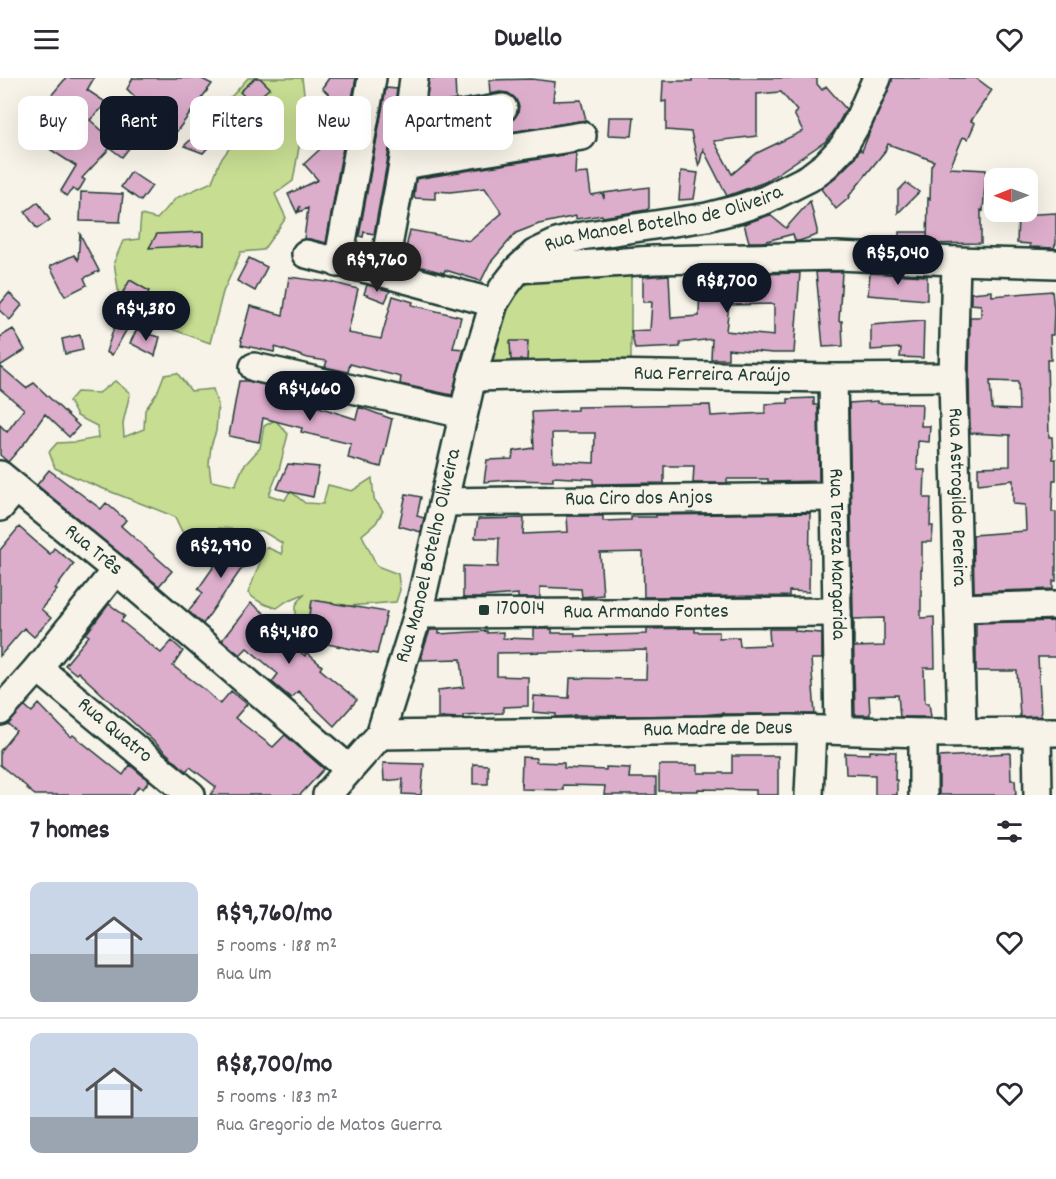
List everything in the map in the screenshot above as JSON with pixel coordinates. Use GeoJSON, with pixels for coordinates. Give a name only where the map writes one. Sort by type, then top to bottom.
{"type":"FeatureCollection","features":[{"type":"Feature","properties":{"kind":"street"},"geometry":{"type":"LineString","coordinates":[[338,263],[372,78]]}},
{"type":"Feature","properties":{"kind":"street"},"geometry":{"type":"LineString","coordinates":[[412,96],[414,78]]}},
{"type":"Feature","properties":{"kind":"street","name":"Rua Manoel Botelho de Oliveira"},"geometry":{"type":"LineString","coordinates":[[472,377],[494,303],[518,269],[534,254],[557,243],[582,236],[707,217],[738,209],[765,200],[810,178],[843,147],[863,111],[877,78]]}},
{"type":"Feature","properties":{"kind":"street"},"geometry":{"type":"LineString","coordinates":[[403,165],[582,136]]}},
{"type":"Feature","properties":{"kind":"street"},"geometry":{"type":"LineString","coordinates":[[383,273],[405,150]]}},
{"type":"Feature","properties":{"kind":"street"},"geometry":{"type":"LineString","coordinates":[[306,254],[494,303]]}},
{"type":"Feature","properties":{"kind":"street"},"geometry":{"type":"LineString","coordinates":[[518,269],[654,260],[837,256],[1056,264]]}},
{"type":"Feature","properties":{"kind":"street","name":"Rua Astrogildo Pereira"},"geometry":{"type":"LineString","coordinates":[[956,261],[953,377],[962,732]]}},
{"type":"Feature","properties":{"kind":"street"},"geometry":{"type":"LineString","coordinates":[[254,367],[463,414]]}},
{"type":"Feature","properties":{"kind":"street","name":"Rua Ferreira Araújo"},"geometry":{"type":"LineString","coordinates":[[472,377],[603,374],[833,378],[953,377]]}},
{"type":"Feature","properties":{"kind":"street","name":"Rua Manoel Botelho Oliveira"},"geometry":{"type":"LineString","coordinates":[[380,735],[418,614],[472,377]]}},
{"type":"Feature","properties":{"kind":"street","name":"Rua Tereza Margarida"},"geometry":{"type":"LineString","coordinates":[[833,378],[839,730]]}},
{"type":"Feature","properties":{"kind":"street","name":"Rua Três"},"geometry":{"type":"LineString","coordinates":[[5,490],[116,570],[349,769]]}},
{"type":"Feature","properties":{"kind":"street","name":"Rua Ciro dos Anjos"},"geometry":{"type":"LineString","coordinates":[[444,502],[835,497]]}},
{"type":"Feature","properties":{"kind":"street"},"geometry":{"type":"LineString","coordinates":[[0,711],[38,669],[116,570]]}},
{"type":"Feature","properties":{"kind":"street"},"geometry":{"type":"LineString","coordinates":[[960,608],[1056,605]]}},
{"type":"Feature","properties":{"kind":"street","name":"Rua Armando Fontes"},"geometry":{"type":"LineString","coordinates":[[418,614],[837,612]]}},
{"type":"Feature","properties":{"kind":"street","name":"Rua Quatro"},"geometry":{"type":"LineString","coordinates":[[38,669],[191,795]]}},
{"type":"Feature","properties":{"kind":"street","name":"Rua Madre de Deus"},"geometry":{"type":"LineString","coordinates":[[380,735],[791,729],[923,733],[1046,732]]}},
{"type":"Feature","properties":{"kind":"street"},"geometry":{"type":"LineString","coordinates":[[809,795],[812,730]]}},
{"type":"Feature","properties":{"kind":"street"},"geometry":{"type":"LineString","coordinates":[[1038,795],[1046,732]]}},
{"type":"Feature","properties":{"kind":"street"},"geometry":{"type":"LineString","coordinates":[[923,733],[923,795]]}},
{"type":"Feature","properties":{"kind":"street"},"geometry":{"type":"LineString","coordinates":[[327,795],[380,735]]}},
{"type":"Feature","properties":{"kind":"green space"},"geometry":{"type":"Polygon","coordinates":[[[248,78],[302,78],[304,96],[296,96],[296,150],[299,150],[293,181],[275,194],[286,218],[263,250],[241,252],[223,292],[210,343],[152,322],[119,296],[114,262],[123,241],[139,239],[141,215],[157,219],[176,198],[212,182],[220,161],[228,150],[284,150],[284,96],[232,96],[248,78]]]}},
{"type":"Feature","properties":{"kind":"green space"},"geometry":{"type":"Polygon","coordinates":[[[631,265],[631,361],[494,366],[486,362],[496,329],[508,307],[518,277],[631,265]]]}},
{"type":"Feature","properties":{"kind":"green space"},"geometry":{"type":"Polygon","coordinates":[[[177,373],[191,391],[213,389],[218,406],[216,431],[209,464],[211,481],[235,486],[243,467],[260,448],[264,426],[275,420],[288,434],[279,470],[269,495],[285,500],[290,491],[305,503],[323,504],[328,485],[352,491],[372,478],[374,499],[383,511],[376,523],[362,535],[377,566],[398,574],[400,590],[396,602],[349,606],[312,600],[309,622],[296,622],[296,605],[304,594],[277,608],[261,603],[248,593],[266,547],[282,554],[282,543],[262,531],[219,528],[191,550],[175,517],[55,468],[49,452],[57,443],[98,438],[97,426],[77,416],[69,401],[77,392],[99,393],[115,381],[130,393],[123,423],[124,437],[144,429],[145,410],[157,393],[164,375],[177,373]]]}},
{"type":"Feature","properties":{"kind":"building"},"geometry":{"type":"Polygon","coordinates":[[[66,78],[94,78],[87,90],[100,98],[100,110],[90,120],[100,129],[100,150],[108,150],[82,178],[85,180],[78,192],[73,189],[66,196],[61,191],[76,166],[51,150],[88,150],[88,96],[51,96],[66,78]]]}},
{"type":"Feature","properties":{"kind":"building"},"geometry":{"type":"Polygon","coordinates":[[[133,78],[200,78],[212,84],[203,96],[190,96],[190,114],[178,130],[178,96],[134,96],[127,89],[133,78]]]}},
{"type":"Feature","properties":{"kind":"building"},"geometry":{"type":"Polygon","coordinates":[[[255,78],[260,78],[270,88],[260,96],[244,96],[240,92],[255,78]]]}},
{"type":"Feature","properties":{"kind":"building"},"geometry":{"type":"Polygon","coordinates":[[[329,78],[356,78],[352,96],[330,96],[322,88],[329,78]]]}},
{"type":"Feature","properties":{"kind":"building"},"geometry":{"type":"Polygon","coordinates":[[[429,78],[455,78],[456,96],[427,96],[429,78]]]}},
{"type":"Feature","properties":{"kind":"building"},"geometry":{"type":"Polygon","coordinates":[[[692,78],[817,78],[817,84],[822,90],[826,86],[846,109],[826,141],[765,182],[727,196],[703,149],[699,167],[691,132],[666,130],[666,101],[662,102],[663,81],[692,81],[692,78]],[[781,92],[757,94],[757,136],[714,141],[732,174],[757,153],[803,131],[794,114],[797,111],[781,92]]]}},
{"type":"Feature","properties":{"kind":"building"},"geometry":{"type":"Polygon","coordinates":[[[892,78],[976,78],[992,90],[971,121],[975,123],[968,139],[963,137],[950,168],[984,170],[981,243],[927,244],[928,198],[930,199],[931,166],[934,161],[888,144],[850,197],[836,209],[821,189],[855,158],[860,149],[862,151],[892,78]]]}},
{"type":"Feature","properties":{"kind":"building"},"geometry":{"type":"Polygon","coordinates":[[[532,79],[555,82],[553,101],[581,100],[586,120],[513,132],[513,120],[518,113],[519,106],[515,98],[508,93],[490,94],[489,80],[532,79]]]}},
{"type":"Feature","properties":{"kind":"building"},"geometry":{"type":"Polygon","coordinates":[[[386,88],[397,89],[396,96],[385,96],[386,88]]]}},
{"type":"Feature","properties":{"kind":"building"},"geometry":{"type":"Polygon","coordinates":[[[383,104],[383,150],[389,150],[387,163],[374,234],[364,232],[363,237],[359,236],[383,104]]]}},
{"type":"Feature","properties":{"kind":"building"},"geometry":{"type":"Polygon","coordinates":[[[609,117],[634,117],[632,136],[608,135],[609,117]]]}},
{"type":"Feature","properties":{"kind":"building"},"geometry":{"type":"Polygon","coordinates":[[[190,140],[190,148],[184,146],[190,140]]]}},
{"type":"Feature","properties":{"kind":"building"},"geometry":{"type":"Polygon","coordinates":[[[113,150],[128,150],[122,157],[113,150]]]}},
{"type":"Feature","properties":{"kind":"building"},"geometry":{"type":"Polygon","coordinates":[[[319,150],[343,150],[326,243],[304,239],[308,208],[299,212],[300,206],[297,213],[288,194],[318,180],[304,164],[319,150]]]}},
{"type":"Feature","properties":{"kind":"building"},"geometry":{"type":"Polygon","coordinates":[[[576,153],[575,174],[588,173],[591,195],[602,193],[604,199],[604,193],[649,187],[649,208],[603,217],[602,215],[576,219],[576,216],[539,224],[516,233],[490,263],[481,281],[445,270],[444,273],[403,262],[410,230],[470,241],[502,213],[485,188],[450,192],[435,191],[435,199],[414,198],[416,179],[576,153]]]}},
{"type":"Feature","properties":{"kind":"building"},"geometry":{"type":"Polygon","coordinates":[[[681,171],[698,173],[694,199],[679,200],[681,171]]]}},
{"type":"Feature","properties":{"kind":"building"},"geometry":{"type":"Polygon","coordinates":[[[131,172],[152,186],[141,201],[121,187],[131,172]]]}},
{"type":"Feature","properties":{"kind":"building"},"geometry":{"type":"Polygon","coordinates":[[[906,183],[919,192],[898,213],[898,191],[906,183]]]}},
{"type":"Feature","properties":{"kind":"building"},"geometry":{"type":"Polygon","coordinates":[[[81,192],[123,194],[120,222],[80,221],[81,192]]]}},
{"type":"Feature","properties":{"kind":"building"},"geometry":{"type":"Polygon","coordinates":[[[810,201],[817,235],[799,241],[795,241],[793,234],[763,242],[749,242],[744,224],[770,215],[786,228],[810,201]]]}},
{"type":"Feature","properties":{"kind":"building"},"geometry":{"type":"Polygon","coordinates":[[[38,202],[50,220],[37,229],[25,212],[38,202]]]}},
{"type":"Feature","properties":{"kind":"building"},"geometry":{"type":"Polygon","coordinates":[[[1056,213],[1054,248],[1030,247],[1030,244],[1017,243],[1018,222],[1038,222],[1038,214],[1056,213]]]}},
{"type":"Feature","properties":{"kind":"building"},"geometry":{"type":"Polygon","coordinates":[[[203,232],[203,245],[149,248],[157,234],[203,232]]]}},
{"type":"Feature","properties":{"kind":"building"},"geometry":{"type":"Polygon","coordinates":[[[899,232],[927,232],[927,244],[899,243],[899,232]]]}},
{"type":"Feature","properties":{"kind":"building"},"geometry":{"type":"Polygon","coordinates":[[[80,234],[99,271],[84,278],[87,285],[65,296],[50,266],[74,255],[78,260],[80,234]]]}},
{"type":"Feature","properties":{"kind":"building"},"geometry":{"type":"Polygon","coordinates":[[[249,258],[267,267],[255,291],[237,281],[249,258]]]}},
{"type":"Feature","properties":{"kind":"building"},"geometry":{"type":"Polygon","coordinates":[[[816,272],[842,272],[839,321],[842,321],[843,346],[823,347],[816,272]]]}},
{"type":"Feature","properties":{"kind":"building"},"geometry":{"type":"Polygon","coordinates":[[[800,273],[794,353],[728,349],[728,359],[711,359],[712,339],[680,343],[680,347],[635,349],[631,331],[650,330],[652,302],[643,302],[643,277],[669,275],[671,318],[699,316],[700,275],[800,273]],[[774,304],[729,305],[726,331],[774,336],[774,304]]]}},
{"type":"Feature","properties":{"kind":"building"},"geometry":{"type":"Polygon","coordinates":[[[870,273],[927,276],[927,300],[868,295],[870,273]]]}},
{"type":"Feature","properties":{"kind":"building"},"geometry":{"type":"Polygon","coordinates":[[[289,277],[327,281],[358,289],[348,333],[381,339],[393,296],[413,302],[412,305],[461,317],[453,348],[464,349],[452,395],[400,384],[401,377],[350,364],[348,372],[325,367],[327,361],[308,358],[275,347],[274,352],[241,345],[250,306],[283,315],[289,277]]]}},
{"type":"Feature","properties":{"kind":"building"},"geometry":{"type":"Polygon","coordinates":[[[130,280],[149,291],[112,355],[106,352],[125,294],[123,292],[130,280]]]}},
{"type":"Feature","properties":{"kind":"building"},"geometry":{"type":"Polygon","coordinates":[[[367,285],[390,291],[385,302],[364,294],[367,285]]]}},
{"type":"Feature","properties":{"kind":"building"},"geometry":{"type":"Polygon","coordinates":[[[992,291],[992,296],[1052,291],[1053,335],[1050,335],[1051,360],[1047,360],[1049,437],[1052,437],[1053,459],[1056,459],[1052,512],[1056,512],[1056,581],[1053,581],[1053,589],[974,592],[973,535],[1026,531],[1025,505],[1013,504],[1013,480],[978,484],[978,467],[1010,466],[1010,435],[970,433],[970,317],[981,317],[981,305],[971,304],[971,293],[992,291]],[[990,381],[992,409],[1019,410],[1018,382],[990,381]]]}},
{"type":"Feature","properties":{"kind":"building"},"geometry":{"type":"Polygon","coordinates":[[[9,293],[22,305],[10,320],[0,311],[0,304],[9,293]]]}},
{"type":"Feature","properties":{"kind":"building"},"geometry":{"type":"Polygon","coordinates":[[[924,321],[923,358],[900,357],[901,348],[871,350],[871,325],[924,321]]]}},
{"type":"Feature","properties":{"kind":"building"},"geometry":{"type":"Polygon","coordinates":[[[13,329],[25,350],[0,366],[0,337],[13,329]]]}},
{"type":"Feature","properties":{"kind":"building"},"geometry":{"type":"Polygon","coordinates":[[[137,329],[160,337],[155,356],[130,343],[137,329]]]}},
{"type":"Feature","properties":{"kind":"building"},"geometry":{"type":"Polygon","coordinates":[[[80,335],[83,350],[65,354],[62,339],[80,335]]]}},
{"type":"Feature","properties":{"kind":"building"},"geometry":{"type":"Polygon","coordinates":[[[510,341],[528,341],[527,360],[511,360],[510,341]]]}},
{"type":"Feature","properties":{"kind":"building"},"geometry":{"type":"Polygon","coordinates":[[[0,366],[26,388],[34,383],[79,426],[69,437],[45,414],[8,462],[0,455],[0,425],[7,432],[24,409],[0,389],[0,366]]]}},
{"type":"Feature","properties":{"kind":"building"},"geometry":{"type":"Polygon","coordinates":[[[239,381],[268,386],[268,397],[293,402],[294,400],[356,419],[359,407],[392,419],[381,467],[348,458],[351,444],[301,432],[302,428],[263,418],[259,442],[229,436],[239,381]]]}},
{"type":"Feature","properties":{"kind":"building"},"geometry":{"type":"Polygon","coordinates":[[[814,398],[814,405],[818,405],[819,481],[768,482],[768,479],[727,479],[727,483],[693,483],[694,466],[664,466],[664,483],[593,484],[593,479],[553,477],[553,481],[484,482],[487,460],[512,459],[514,451],[534,448],[532,412],[577,410],[577,407],[710,405],[711,416],[765,413],[765,404],[788,403],[788,399],[814,398]],[[552,433],[553,461],[594,463],[595,433],[552,433]]]}},
{"type":"Feature","properties":{"kind":"building"},"geometry":{"type":"Polygon","coordinates":[[[878,401],[878,403],[922,404],[921,426],[930,426],[929,442],[918,441],[917,470],[925,470],[924,498],[931,498],[930,526],[933,526],[932,542],[922,542],[921,570],[921,618],[934,617],[935,668],[924,668],[925,703],[929,703],[931,717],[900,717],[898,695],[869,696],[870,715],[855,715],[849,403],[878,401]],[[884,618],[854,619],[854,647],[884,646],[884,618]]]}},
{"type":"Feature","properties":{"kind":"building"},"geometry":{"type":"Polygon","coordinates":[[[288,464],[319,467],[313,497],[277,489],[288,464]]]}},
{"type":"Feature","properties":{"kind":"building"},"geometry":{"type":"Polygon","coordinates":[[[49,470],[101,509],[106,503],[126,520],[121,526],[172,571],[159,586],[37,485],[49,470]]]}},
{"type":"Feature","properties":{"kind":"building"},"geometry":{"type":"Polygon","coordinates":[[[406,494],[421,497],[417,516],[424,518],[421,532],[399,526],[406,494]]]}},
{"type":"Feature","properties":{"kind":"building"},"geometry":{"type":"Polygon","coordinates":[[[810,513],[809,592],[789,591],[789,596],[644,597],[643,552],[600,553],[603,595],[582,597],[581,589],[540,587],[540,598],[518,598],[518,594],[463,598],[463,566],[498,567],[499,538],[475,538],[478,519],[524,518],[523,534],[568,532],[567,516],[603,516],[603,521],[631,520],[631,517],[656,517],[656,515],[810,513]]]}},
{"type":"Feature","properties":{"kind":"building"},"geometry":{"type":"Polygon","coordinates":[[[19,527],[50,554],[54,548],[74,564],[41,609],[51,618],[34,637],[24,628],[0,656],[0,550],[19,527]]]}},
{"type":"Feature","properties":{"kind":"building"},"geometry":{"type":"Polygon","coordinates":[[[242,538],[257,554],[240,571],[203,624],[188,611],[203,593],[198,589],[219,559],[242,538]]]}},
{"type":"Feature","properties":{"kind":"building"},"geometry":{"type":"Polygon","coordinates":[[[312,600],[387,612],[377,654],[307,640],[312,600]]]}},
{"type":"Feature","properties":{"kind":"building"},"geometry":{"type":"Polygon","coordinates":[[[251,603],[266,615],[261,620],[305,656],[306,652],[322,666],[320,669],[357,700],[334,726],[298,691],[291,698],[272,682],[278,674],[247,648],[240,655],[222,640],[251,603]]]}},
{"type":"Feature","properties":{"kind":"building"},"geometry":{"type":"Polygon","coordinates":[[[109,604],[125,616],[121,621],[161,653],[172,641],[183,651],[173,666],[220,704],[231,691],[247,704],[235,718],[273,747],[285,735],[324,769],[300,795],[210,795],[216,787],[190,767],[186,771],[78,672],[76,674],[65,665],[89,636],[86,634],[109,604]]]}},
{"type":"Feature","properties":{"kind":"building"},"geometry":{"type":"Polygon","coordinates":[[[1054,621],[1056,657],[1038,657],[1041,716],[1020,717],[1017,671],[976,671],[976,623],[1054,621]]]}},
{"type":"Feature","properties":{"kind":"building"},"geometry":{"type":"Polygon","coordinates":[[[695,628],[695,632],[719,632],[719,638],[739,637],[740,646],[770,645],[769,629],[795,629],[795,631],[822,633],[822,659],[811,659],[815,714],[723,713],[556,717],[556,714],[533,712],[534,696],[569,698],[570,678],[646,679],[647,650],[497,653],[497,676],[528,677],[528,706],[503,707],[503,713],[463,715],[463,718],[438,717],[438,690],[464,687],[461,659],[422,660],[430,630],[439,630],[439,634],[503,632],[503,638],[534,639],[534,629],[552,629],[552,633],[575,633],[575,636],[647,634],[647,629],[695,628]]]}},
{"type":"Feature","properties":{"kind":"building"},"geometry":{"type":"Polygon","coordinates":[[[39,704],[71,737],[73,735],[123,775],[130,765],[149,781],[143,789],[139,786],[132,795],[35,795],[26,788],[0,765],[0,751],[16,731],[8,724],[25,706],[32,712],[39,704]]]}},
{"type":"Feature","properties":{"kind":"building"},"geometry":{"type":"Polygon","coordinates":[[[870,751],[896,752],[897,795],[875,795],[875,775],[846,774],[845,753],[870,754],[870,751]]]}},
{"type":"Feature","properties":{"kind":"building"},"geometry":{"type":"Polygon","coordinates":[[[1010,753],[1011,780],[1015,780],[1016,795],[939,795],[939,757],[1010,753]]]}},
{"type":"Feature","properties":{"kind":"building"},"geometry":{"type":"Polygon","coordinates":[[[732,756],[778,756],[778,795],[756,795],[756,790],[659,791],[659,765],[698,765],[698,773],[732,773],[732,756]]]}},
{"type":"Feature","properties":{"kind":"building"},"geometry":{"type":"Polygon","coordinates":[[[522,757],[536,758],[536,762],[564,763],[564,768],[606,770],[606,767],[630,768],[629,778],[656,778],[656,795],[604,795],[605,786],[563,785],[563,790],[521,789],[522,757]]]}},
{"type":"Feature","properties":{"kind":"building"},"geometry":{"type":"Polygon","coordinates":[[[383,763],[424,764],[421,795],[402,794],[403,779],[384,781],[383,763]]]}},
{"type":"Feature","properties":{"kind":"building"},"geometry":{"type":"Polygon","coordinates":[[[473,764],[488,765],[488,784],[473,784],[473,764]]]}},
{"type":"Feature","properties":{"kind":"place","name":"170014"},"geometry":{"type":"Point","coordinates":[484,610]}}]}
